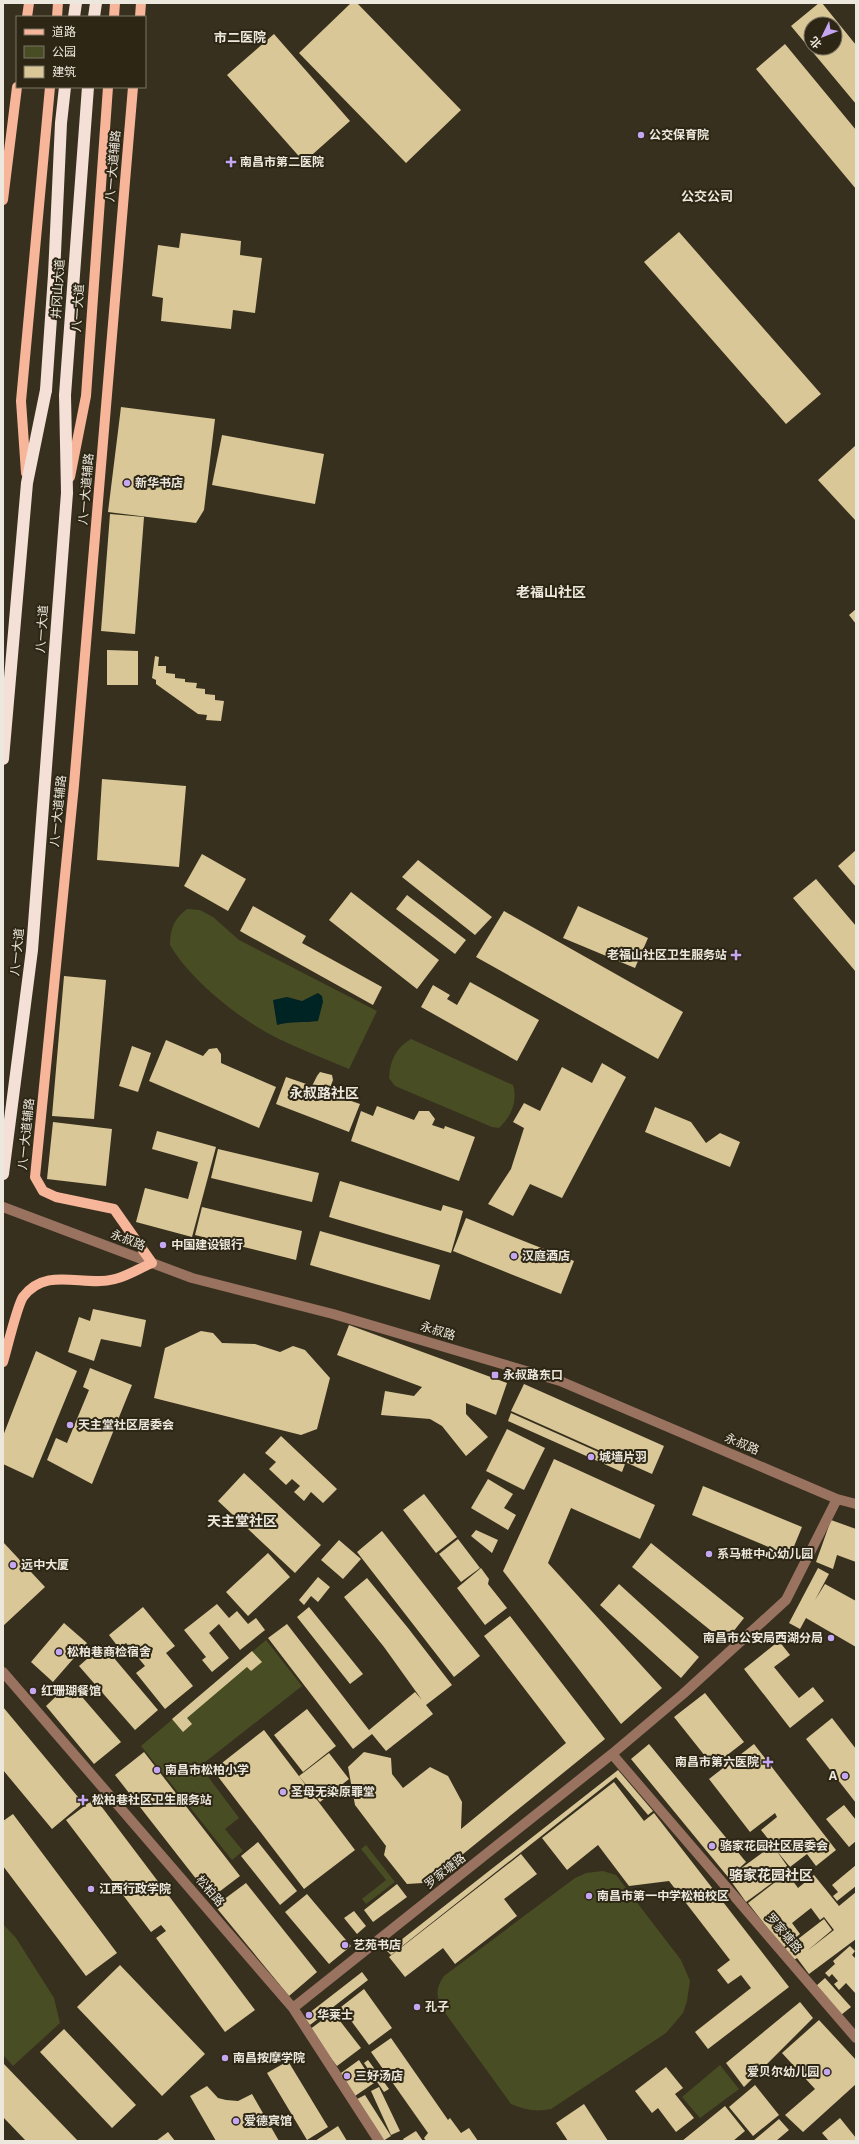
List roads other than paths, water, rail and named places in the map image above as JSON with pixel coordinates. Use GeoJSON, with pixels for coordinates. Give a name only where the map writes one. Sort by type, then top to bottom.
{"type":"FeatureCollection","features":[{"type":"Feature","properties":{"kind":"highway"},"geometry":{"type":"LineString","coordinates":[[74,16],[76,3]]}},
{"type":"Feature","properties":{"kind":"highway"},"geometry":{"type":"LineString","coordinates":[[94,16],[96,3]]}},
{"type":"Feature","properties":{"kind":"highway","name":"井冈山大道"},"geometry":{"type":"LineString","coordinates":[[27,483],[46,390],[54,275],[61,123],[66,88]]}},
{"type":"Feature","properties":{"kind":"highway","name":"井冈山大道"},"geometry":{"type":"LineString","coordinates":[[67,493],[65,395],[88,88]]}},
{"type":"Feature","properties":{"kind":"highway"},"geometry":{"type":"LineString","coordinates":[[3,759],[27,483]]}},
{"type":"Feature","properties":{"kind":"highway","name":"八一大道"},"geometry":{"type":"LineString","coordinates":[[3,1174],[32,950],[67,493]]}},
{"type":"Feature","properties":{"kind":"main road"},"geometry":{"type":"LineString","coordinates":[[27,16],[29,3]]}},
{"type":"Feature","properties":{"kind":"main road"},"geometry":{"type":"LineString","coordinates":[[57,16],[58,3]]}},
{"type":"Feature","properties":{"kind":"main road"},"geometry":{"type":"LineString","coordinates":[[114,16],[115,3]]}},
{"type":"Feature","properties":{"kind":"main road"},"geometry":{"type":"LineString","coordinates":[[140,16],[141,3]]}},
{"type":"Feature","properties":{"kind":"main road"},"geometry":{"type":"LineString","coordinates":[[3,200],[18,88]]}},
{"type":"Feature","properties":{"kind":"main road"},"geometry":{"type":"LineString","coordinates":[[27,483],[21,401],[50,88]]}},
{"type":"Feature","properties":{"kind":"main road","name":"八一大道"},"geometry":{"type":"LineString","coordinates":[[67,493],[86,396],[108,88]]}},
{"type":"Feature","properties":{"kind":"main road","name":"八一大道辅路"},"geometry":{"type":"LineString","coordinates":[[134,88],[74,785],[35,1177],[43,1191],[56,1197],[114,1209],[152,1263]]}},
{"type":"Feature","properties":{"kind":"main road"},"geometry":{"type":"LineString","coordinates":[[3,1362],[23,1298],[36,1285],[53,1278],[83,1281],[115,1280],[152,1263]]}},
{"type":"Feature","properties":{"kind":"street","name":"永叔路"},"geometry":{"type":"LineString","coordinates":[[3,1207],[192,1278],[333,1314],[560,1381],[837,1499],[856,1504]]}},
{"type":"Feature","properties":{"kind":"street","name":"罗家塘路"},"geometry":{"type":"LineString","coordinates":[[293,2008],[612,1754],[683,1694],[786,1600],[837,1499]]}},
{"type":"Feature","properties":{"kind":"street","name":"松柏路"},"geometry":{"type":"LineString","coordinates":[[3,1672],[293,2008],[379,2141]]}},
{"type":"Feature","properties":{"kind":"street","name":"罗家塘路"},"geometry":{"type":"LineString","coordinates":[[612,1754],[856,2038]]}},
{"type":"Feature","properties":{"kind":"water"},"geometry":{"type":"Polygon","coordinates":[[[318,993],[322,996],[323,1002],[318,1021],[277,1025],[273,1000],[287,997],[302,1001],[318,993]]]}},
{"type":"Feature","properties":{"kind":"place","name":"公交保育院"},"geometry":{"type":"Point","coordinates":[641,135]}},
{"type":"Feature","properties":{"kind":"place","name":"南昌市第二医院"},"geometry":{"type":"Point","coordinates":[231,162]}},
{"type":"Feature","properties":{"kind":"place","name":"新华书店"},"geometry":{"type":"Point","coordinates":[127,483]}},
{"type":"Feature","properties":{"kind":"place","name":"老福山社区卫生服务站"},"geometry":{"type":"Point","coordinates":[736,955]}},
{"type":"Feature","properties":{"kind":"place","name":"中国建设银行"},"geometry":{"type":"Point","coordinates":[163,1245]}},
{"type":"Feature","properties":{"kind":"place","name":"汉庭酒店"},"geometry":{"type":"Point","coordinates":[514,1256]}},
{"type":"Feature","properties":{"kind":"place","name":"永叔路东口"},"geometry":{"type":"Point","coordinates":[495,1375]}},
{"type":"Feature","properties":{"kind":"place","name":"天主堂社区居委会"},"geometry":{"type":"Point","coordinates":[70,1425]}},
{"type":"Feature","properties":{"kind":"place","name":"城墙片羽"},"geometry":{"type":"Point","coordinates":[591,1457]}},
{"type":"Feature","properties":{"kind":"place","name":"系马桩中心幼儿园"},"geometry":{"type":"Point","coordinates":[709,1554]}},
{"type":"Feature","properties":{"kind":"place","name":"远中大厦"},"geometry":{"type":"Point","coordinates":[13,1565]}},
{"type":"Feature","properties":{"kind":"place","name":"南昌市公安局西湖分局"},"geometry":{"type":"Point","coordinates":[831,1638]}},
{"type":"Feature","properties":{"kind":"place","name":"松柏巷商检宿舍"},"geometry":{"type":"Point","coordinates":[59,1652]}},
{"type":"Feature","properties":{"kind":"place","name":"红珊瑚餐馆"},"geometry":{"type":"Point","coordinates":[33,1691]}},
{"type":"Feature","properties":{"kind":"place","name":"南昌市第六医院"},"geometry":{"type":"Point","coordinates":[768,1762]}},
{"type":"Feature","properties":{"kind":"place","name":"南昌市松柏小学"},"geometry":{"type":"Point","coordinates":[157,1770]}},
{"type":"Feature","properties":{"kind":"place","name":"A"},"geometry":{"type":"Point","coordinates":[845,1776]}},
{"type":"Feature","properties":{"kind":"place","name":"圣母无染原罪堂"},"geometry":{"type":"Point","coordinates":[283,1792]}},
{"type":"Feature","properties":{"kind":"place","name":"松柏巷社区卫生服务站"},"geometry":{"type":"Point","coordinates":[83,1800]}},
{"type":"Feature","properties":{"kind":"place","name":"骆家花园社区居委会"},"geometry":{"type":"Point","coordinates":[712,1846]}},
{"type":"Feature","properties":{"kind":"place","name":"江西行政学院"},"geometry":{"type":"Point","coordinates":[91,1889]}},
{"type":"Feature","properties":{"kind":"place","name":"南昌市第一中学松柏校区"},"geometry":{"type":"Point","coordinates":[589,1896]}},
{"type":"Feature","properties":{"kind":"place","name":"艺苑书店"},"geometry":{"type":"Point","coordinates":[345,1945]}},
{"type":"Feature","properties":{"kind":"place","name":"孔子"},"geometry":{"type":"Point","coordinates":[417,2007]}},
{"type":"Feature","properties":{"kind":"place","name":"华莱士"},"geometry":{"type":"Point","coordinates":[309,2015]}},
{"type":"Feature","properties":{"kind":"place","name":"南昌按摩学院"},"geometry":{"type":"Point","coordinates":[225,2058]}},
{"type":"Feature","properties":{"kind":"place","name":"爱贝尔幼儿园"},"geometry":{"type":"Point","coordinates":[827,2072]}},
{"type":"Feature","properties":{"kind":"place","name":"三好汤店"},"geometry":{"type":"Point","coordinates":[347,2076]}},
{"type":"Feature","properties":{"kind":"place","name":"爱德宾馆"},"geometry":{"type":"Point","coordinates":[236,2121]}},
{"type":"Feature","properties":{"kind":"district","name":"市二医院"},"geometry":{"type":"Point","coordinates":[240,37]}},
{"type":"Feature","properties":{"kind":"district","name":"公交公司"},"geometry":{"type":"Point","coordinates":[707,196]}},
{"type":"Feature","properties":{"kind":"district","name":"老福山社区"},"geometry":{"type":"Point","coordinates":[551,592]}},
{"type":"Feature","properties":{"kind":"district","name":"永叔路社区"},"geometry":{"type":"Point","coordinates":[324,1093]}},
{"type":"Feature","properties":{"kind":"district","name":"天主堂社区"},"geometry":{"type":"Point","coordinates":[242,1521]}},
{"type":"Feature","properties":{"kind":"district","name":"骆家花园社区"},"geometry":{"type":"Point","coordinates":[771,1875]}}]}
